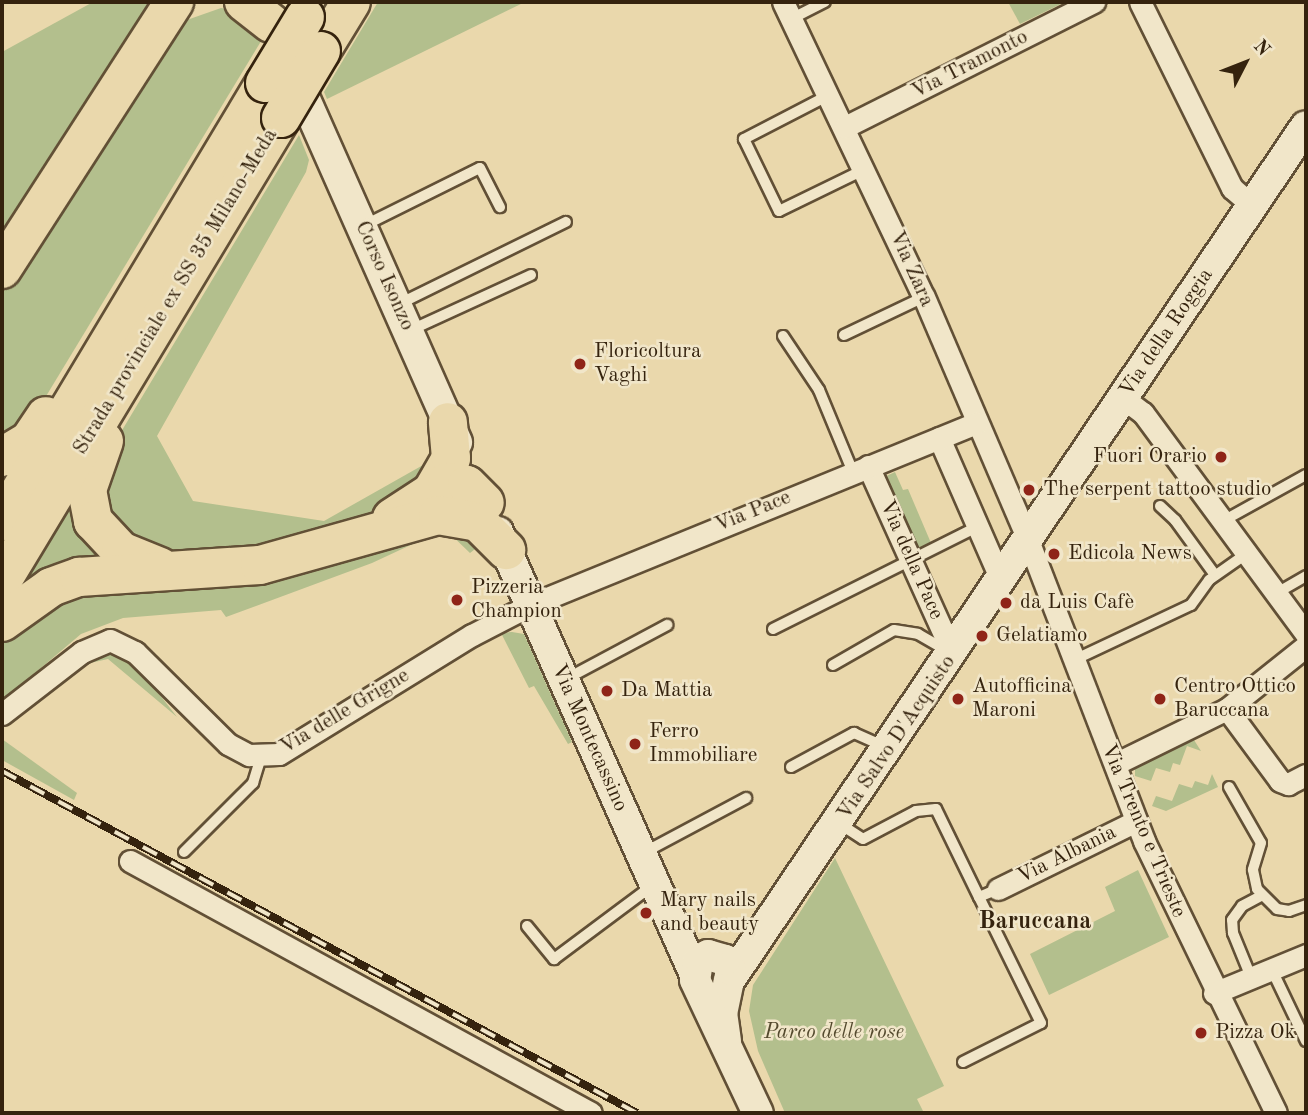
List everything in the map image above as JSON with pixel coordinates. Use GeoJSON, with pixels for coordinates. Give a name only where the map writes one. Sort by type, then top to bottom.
{"type":"FeatureCollection","features":[{"type":"Feature","properties":{"kind":"highway"},"geometry":{"type":"LineString","coordinates":[[2,269],[144,43],[174,2]]}},
{"type":"Feature","properties":{"kind":"highway"},"geometry":{"type":"LineString","coordinates":[[144,43],[175,13],[198,2]]}},
{"type":"Feature","properties":{"kind":"highway","name":"Strada provinciale ex SS 35 Milano-Meda"},"geometry":{"type":"LineString","coordinates":[[2,521],[281,118],[351,2]]}},
{"type":"Feature","properties":{"kind":"highway","name":"Strada provinciale ex SS 35 Milano-Meda"},"geometry":{"type":"LineString","coordinates":[[2,581],[265,83],[280,9]]}},
{"type":"Feature","properties":{"kind":"highway"},"geometry":{"type":"LineString","coordinates":[[2,457],[29,440],[73,371],[132,336]]}},
{"type":"Feature","properties":{"kind":"highway"},"geometry":{"type":"LineString","coordinates":[[132,336],[127,400],[91,470],[89,506],[100,533],[121,551],[138,560],[186,572]]}},
{"type":"Feature","properties":{"kind":"highway"},"geometry":{"type":"LineString","coordinates":[[448,422],[454,490],[449,515],[478,522],[506,550]]}},
{"type":"Feature","properties":{"kind":"highway"},"geometry":{"type":"LineString","coordinates":[[2,622],[51,587],[79,577],[102,572],[186,572],[279,561],[367,534],[454,490]]}},
{"type":"Feature","properties":{"kind":"street","name":"Via Tramonto"},"geometry":{"type":"LineString","coordinates":[[845,127],[1094,2]]}},
{"type":"Feature","properties":{"kind":"street"},"geometry":{"type":"LineString","coordinates":[[1140,2],[1232,188],[1253,206]]}},
{"type":"Feature","properties":{"kind":"street","name":"Corso Isonzo"},"geometry":{"type":"LineString","coordinates":[[280,9],[362,226],[448,422]]}},
{"type":"Feature","properties":{"kind":"street","name":"Via Zara"},"geometry":{"type":"LineString","coordinates":[[788,10],[924,297],[1028,540]]}},
{"type":"Feature","properties":{"kind":"street","name":"Via della Roggia"},"geometry":{"type":"LineString","coordinates":[[1028,540],[1306,126]]}},
{"type":"Feature","properties":{"kind":"street"},"geometry":{"type":"LineString","coordinates":[[1115,764],[1235,703],[1303,640],[1275,594],[1223,521],[1143,414],[1123,398]]}},
{"type":"Feature","properties":{"kind":"street","name":"Via Pace"},"geometry":{"type":"LineString","coordinates":[[530,605],[976,423]]}},
{"type":"Feature","properties":{"kind":"street"},"geometry":{"type":"LineString","coordinates":[[939,438],[1002,582]]}},
{"type":"Feature","properties":{"kind":"street","name":"Via della Pace"},"geometry":{"type":"LineString","coordinates":[[861,469],[910,558],[953,654]]}},
{"type":"Feature","properties":{"kind":"street"},"geometry":{"type":"LineString","coordinates":[[454,490],[506,550]]}},
{"type":"Feature","properties":{"kind":"street","name":"Via Salvo D'Acquisto"},"geometry":{"type":"LineString","coordinates":[[713,972],[763,933],[1028,540]]}},
{"type":"Feature","properties":{"kind":"street","name":"Via Trento e Trieste"},"geometry":{"type":"LineString","coordinates":[[1028,540],[1136,821],[1214,993],[1276,1113]]}},
{"type":"Feature","properties":{"kind":"street","name":"Via Montecassino"},"geometry":{"type":"LineString","coordinates":[[506,550],[672,926],[713,972]]}},
{"type":"Feature","properties":{"kind":"street","name":"Via delle Grigne"},"geometry":{"type":"LineString","coordinates":[[2,714],[82,652],[110,640],[135,652],[228,744],[261,757],[301,743],[405,674],[530,605]]}},
{"type":"Feature","properties":{"kind":"street"},"geometry":{"type":"LineString","coordinates":[[1235,703],[1271,766],[1284,783],[1306,775]]}},
{"type":"Feature","properties":{"kind":"street","name":"Via Albania"},"geometry":{"type":"LineString","coordinates":[[989,893],[1136,821]]}},
{"type":"Feature","properties":{"kind":"street"},"geometry":{"type":"LineString","coordinates":[[130,861],[591,1113]]}},
{"type":"Feature","properties":{"kind":"street"},"geometry":{"type":"LineString","coordinates":[[1214,993],[1306,955]]}},
{"type":"Feature","properties":{"kind":"street"},"geometry":{"type":"LineString","coordinates":[[713,972],[726,1041],[758,1113]]}},
{"type":"Feature","properties":{"kind":"lane"},"geometry":{"type":"LineString","coordinates":[[788,10],[825,2]]}},
{"type":"Feature","properties":{"kind":"lane"},"geometry":{"type":"LineString","coordinates":[[829,95],[744,139],[773,199],[779,211],[865,169]]}},
{"type":"Feature","properties":{"kind":"lane"},"geometry":{"type":"LineString","coordinates":[[362,226],[480,168],[500,207]]}},
{"type":"Feature","properties":{"kind":"lane"},"geometry":{"type":"LineString","coordinates":[[403,318],[566,222]]}},
{"type":"Feature","properties":{"kind":"lane"},"geometry":{"type":"LineString","coordinates":[[403,318],[531,275]]}},
{"type":"Feature","properties":{"kind":"lane"},"geometry":{"type":"LineString","coordinates":[[844,335],[924,297]]}},
{"type":"Feature","properties":{"kind":"lane"},"geometry":{"type":"LineString","coordinates":[[783,336],[819,390],[861,469]]}},
{"type":"Feature","properties":{"kind":"lane"},"geometry":{"type":"LineString","coordinates":[[1223,521],[1306,475]]}},
{"type":"Feature","properties":{"kind":"lane"},"geometry":{"type":"LineString","coordinates":[[1160,506],[1175,520],[1215,575]]}},
{"type":"Feature","properties":{"kind":"lane"},"geometry":{"type":"LineString","coordinates":[[773,629],[910,558],[977,527]]}},
{"type":"Feature","properties":{"kind":"lane"},"geometry":{"type":"LineString","coordinates":[[1074,660],[1191,604],[1215,575],[1247,554]]}},
{"type":"Feature","properties":{"kind":"lane"},"geometry":{"type":"LineString","coordinates":[[1275,594],[1306,576]]}},
{"type":"Feature","properties":{"kind":"lane"},"geometry":{"type":"LineString","coordinates":[[563,680],[667,625]]}},
{"type":"Feature","properties":{"kind":"lane"},"geometry":{"type":"LineString","coordinates":[[833,665],[894,630],[928,638],[953,654]]}},
{"type":"Feature","properties":{"kind":"lane"},"geometry":{"type":"LineString","coordinates":[[790,767],[854,733],[888,750]]}},
{"type":"Feature","properties":{"kind":"lane"},"geometry":{"type":"LineString","coordinates":[[184,852],[253,783],[261,757]]}},
{"type":"Feature","properties":{"kind":"lane"},"geometry":{"type":"LineString","coordinates":[[1229,787],[1261,843],[1253,870],[1261,896],[1277,909],[1289,911],[1306,905]]}},
{"type":"Feature","properties":{"kind":"lane"},"geometry":{"type":"LineString","coordinates":[[640,855],[746,797]]}},
{"type":"Feature","properties":{"kind":"lane"},"geometry":{"type":"LineString","coordinates":[[839,823],[863,839],[916,811],[936,810],[989,893],[1041,1023],[963,1062]]}},
{"type":"Feature","properties":{"kind":"lane"},"geometry":{"type":"LineString","coordinates":[[527,926],[554,959],[654,885]]}},
{"type":"Feature","properties":{"kind":"lane"},"geometry":{"type":"LineString","coordinates":[[1261,896],[1242,906],[1232,920],[1233,933],[1306,1041]]}},
{"type":"Feature","properties":{"kind":"green space"},"geometry":{"type":"Polygon","coordinates":[[[93,2],[158,2],[2,242],[2,52],[93,2]]]}},
{"type":"Feature","properties":{"kind":"green space"},"geometry":{"type":"Polygon","coordinates":[[[378,2],[525,2],[327,99],[324,92],[378,2]]]}},
{"type":"Feature","properties":{"kind":"green space"},"geometry":{"type":"Polygon","coordinates":[[[1008,2],[1065,2],[1020,24],[1008,2]]]}},
{"type":"Feature","properties":{"kind":"green space"},"geometry":{"type":"Polygon","coordinates":[[[221,8],[233,10],[263,38],[28,426],[2,447],[2,294],[139,75],[184,21],[221,8]]]}},
{"type":"Feature","properties":{"kind":"green space"},"geometry":{"type":"Polygon","coordinates":[[[299,135],[309,160],[306,172],[157,436],[193,501],[324,521],[439,456],[441,460],[368,519],[253,554],[155,556],[101,516],[109,452],[299,135]]]}},
{"type":"Feature","properties":{"kind":"green space"},"geometry":{"type":"Polygon","coordinates":[[[895,472],[903,490],[908,489],[931,543],[913,551],[882,478],[895,472]]]}},
{"type":"Feature","properties":{"kind":"green space"},"geometry":{"type":"Polygon","coordinates":[[[77,496],[110,552],[18,591],[77,496]]]}},
{"type":"Feature","properties":{"kind":"green space"},"geometry":{"type":"Polygon","coordinates":[[[438,523],[479,546],[470,553],[445,529],[372,563],[226,617],[221,610],[123,618],[81,634],[2,701],[2,635],[39,603],[438,523]]]}},
{"type":"Feature","properties":{"kind":"green space"},"geometry":{"type":"Polygon","coordinates":[[[501,633],[524,634],[572,742],[568,744],[534,686],[529,688],[501,633]]]}},
{"type":"Feature","properties":{"kind":"green space"},"geometry":{"type":"Polygon","coordinates":[[[108,651],[121,654],[142,672],[177,717],[108,659],[81,665],[108,651]]]}},
{"type":"Feature","properties":{"kind":"green space"},"geometry":{"type":"Polygon","coordinates":[[[2,739],[77,793],[74,800],[2,760],[2,739]]]}},
{"type":"Feature","properties":{"kind":"green space"},"geometry":{"type":"Polygon","coordinates":[[[1194,740],[1201,751],[1187,746],[1180,765],[1173,763],[1170,772],[1156,768],[1151,781],[1135,776],[1135,768],[1194,740]]]}},
{"type":"Feature","properties":{"kind":"green space"},"geometry":{"type":"Polygon","coordinates":[[[1212,774],[1218,787],[1166,811],[1152,806],[1156,796],[1172,801],[1179,784],[1192,788],[1195,781],[1208,785],[1212,774]]]}},
{"type":"Feature","properties":{"kind":"green space","name":"Parco delle rose"},"geometry":{"type":"Polygon","coordinates":[[[835,858],[944,1086],[917,1099],[924,1113],[785,1113],[758,1051],[749,1011],[753,985],[835,858]]]}},
{"type":"Feature","properties":{"kind":"green space"},"geometry":{"type":"Polygon","coordinates":[[[1138,870],[1169,937],[1049,995],[1030,954],[1115,911],[1105,887],[1138,870]]]}},
{"type":"Feature","properties":{"kind":"railway"},"geometry":{"type":"LineString","coordinates":[[2,771],[637,1113]]}},
{"type":"Feature","properties":{"kind":"place","name":"Floricoltura Vaghi"},"geometry":{"type":"Point","coordinates":[580,364]}},
{"type":"Feature","properties":{"kind":"place","name":"Fuori Orario"},"geometry":{"type":"Point","coordinates":[1221,457]}},
{"type":"Feature","properties":{"kind":"place","name":"The serpent tattoo studio"},"geometry":{"type":"Point","coordinates":[1029,490]}},
{"type":"Feature","properties":{"kind":"place","name":"Edicola News"},"geometry":{"type":"Point","coordinates":[1054,554]}},
{"type":"Feature","properties":{"kind":"place","name":"Pizzeria Champion"},"geometry":{"type":"Point","coordinates":[457,600]}},
{"type":"Feature","properties":{"kind":"place","name":"da Luis Cafè"},"geometry":{"type":"Point","coordinates":[1006,603]}},
{"type":"Feature","properties":{"kind":"place","name":"Gelatiamo"},"geometry":{"type":"Point","coordinates":[982,636]}},
{"type":"Feature","properties":{"kind":"place","name":"Da Mattia"},"geometry":{"type":"Point","coordinates":[607,691]}},
{"type":"Feature","properties":{"kind":"place","name":"Autofficina Maroni"},"geometry":{"type":"Point","coordinates":[958,699]}},
{"type":"Feature","properties":{"kind":"place","name":"Centro Ottico Baruccana"},"geometry":{"type":"Point","coordinates":[1160,699]}},
{"type":"Feature","properties":{"kind":"place","name":"Ferro Immobiliare"},"geometry":{"type":"Point","coordinates":[635,744]}},
{"type":"Feature","properties":{"kind":"place","name":"Mary nails and beauty"},"geometry":{"type":"Point","coordinates":[646,913]}},
{"type":"Feature","properties":{"kind":"place","name":"Pizza Ok"},"geometry":{"type":"Point","coordinates":[1201,1033]}},
{"type":"Feature","properties":{"kind":"district","name":"Baruccana"},"geometry":{"type":"Point","coordinates":[1035,923]}}]}
